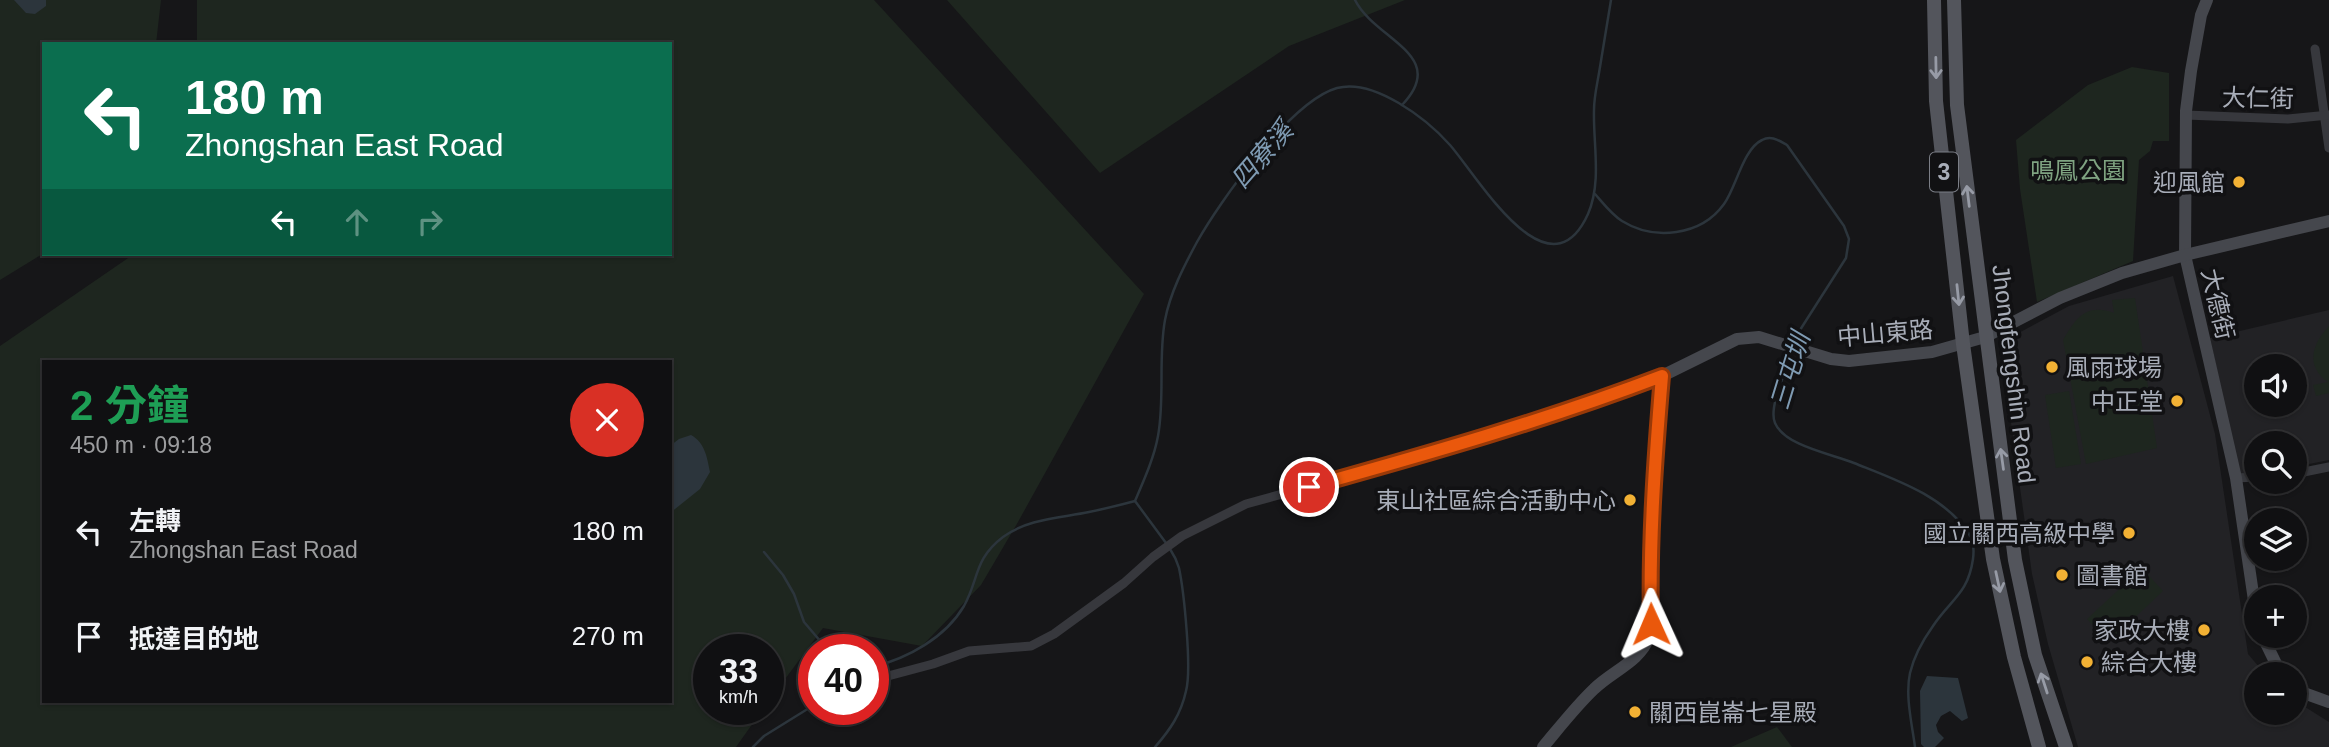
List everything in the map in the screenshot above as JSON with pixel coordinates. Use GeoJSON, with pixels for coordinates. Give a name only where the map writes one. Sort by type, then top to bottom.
{"type":"FeatureCollection","features":[{"type":"Feature","properties":{"kind":"main road","name":"Jhongfengshin Road"},"geometry":{"type":"LineString","coordinates":[[1934,0],[1936,101],[1963,344],[1993,559],[2014,657],[2039,747]]}},
{"type":"Feature","properties":{"kind":"main road","name":"Jhongfengshin Road"},"geometry":{"type":"LineString","coordinates":[[1954,0],[1957,105],[2015,561],[2035,655],[2066,747]]}},
{"type":"Feature","properties":{"kind":"street","name":"大德街"},"geometry":{"type":"LineString","coordinates":[[2207,0],[2201,15],[2186,116],[2185,255],[2236,478],[2252,585]]}},
{"type":"Feature","properties":{"kind":"street"},"geometry":{"type":"LineString","coordinates":[[2315,49],[2329,148]]}},
{"type":"Feature","properties":{"kind":"street","name":"大仁街"},"geometry":{"type":"LineString","coordinates":[[2186,116],[2288,119],[2326,116]]}},
{"type":"Feature","properties":{"kind":"street","name":"中山東路"},"geometry":{"type":"LineString","coordinates":[[1662,376],[1737,339],[1759,337],[1811,354],[1849,361],[1932,352],[1985,337],[2060,298],[2122,273],[2185,255],[2329,221]]}},
{"type":"Feature","properties":{"kind":"street"},"geometry":{"type":"LineString","coordinates":[[889,676],[969,652],[1031,646],[1054,634],[1182,536],[1246,504],[1424,455],[1662,376],[1653,485],[1649,637],[1645,648],[1590,692],[1543,747]]}},
{"type":"Feature","properties":{"kind":"street"},"geometry":{"type":"LineString","coordinates":[[2307,471],[2329,467]]}},
{"type":"Feature","properties":{"kind":"street"},"geometry":{"type":"LineString","coordinates":[[2236,478],[2244,478]]}},
{"type":"Feature","properties":{"kind":"street"},"geometry":{"type":"LineString","coordinates":[[2307,694],[2329,702]]}},
{"type":"Feature","properties":{"kind":"shaded area"},"geometry":{"type":"Polygon","coordinates":[[[14,0],[46,0],[46,6],[35,14],[26,13],[14,0]]]}},
{"type":"Feature","properties":{"kind":"shaded area","name":"國立關西高級中學"},"geometry":{"type":"Polygon","coordinates":[[[2173,276],[2215,434],[2244,627],[2244,648],[2247,648],[2248,654],[2255,662],[2244,662],[2244,725],[2307,725],[2307,708],[2329,722],[2329,747],[2078,747],[2048,644],[2032,574],[2000,343],[2069,306],[2173,276]]]}},
{"type":"Feature","properties":{"kind":"shaded area"},"geometry":{"type":"Polygon","coordinates":[[[2329,310],[2329,460],[2307,464],[2307,431],[2244,431],[2244,475],[2240,476],[2210,338],[2329,310]]]}},
{"type":"Feature","properties":{"kind":"shaded area"},"geometry":{"type":"Polygon","coordinates":[[[691,435],[696,438],[702,446],[710,472],[700,489],[672,511],[672,444],[691,435]]]}},
{"type":"Feature","properties":{"kind":"shaded area"},"geometry":{"type":"Polygon","coordinates":[[[1927,676],[1958,678],[1968,718],[1962,721],[1950,711],[1941,716],[1936,725],[1944,738],[1935,747],[1924,747],[1921,744],[1920,691],[1927,676]]]}},
{"type":"Feature","properties":{"kind":"green space"},"geometry":{"type":"Polygon","coordinates":[[[0,0],[161,0],[156,42],[42,42],[42,254],[0,280],[0,0]]]}},
{"type":"Feature","properties":{"kind":"green space"},"geometry":{"type":"Polygon","coordinates":[[[197,0],[874,0],[1144,294],[981,585],[922,646],[889,640],[889,634],[856,634],[823,628],[819,634],[798,634],[798,662],[784,680],[784,634],[693,634],[693,725],[752,725],[736,747],[0,747],[0,346],[131,256],[672,256],[672,42],[197,42],[197,0]]]}},
{"type":"Feature","properties":{"kind":"green space"},"geometry":{"type":"Polygon","coordinates":[[[947,0],[1405,0],[1289,46],[1100,173],[947,0]]]}},
{"type":"Feature","properties":{"kind":"green space","name":"鳴鳳公園"},"geometry":{"type":"Polygon","coordinates":[[[2132,67],[2169,73],[2169,141],[2153,141],[2150,151],[2139,160],[2133,261],[2037,302],[2020,189],[2016,140],[2088,85],[2132,67]]]}},
{"type":"Feature","properties":{"kind":"green space"},"geometry":{"type":"Polygon","coordinates":[[[2135,298],[2157,448],[2086,464],[2063,340],[2083,314],[2096,310],[2114,313],[2112,300],[2135,298]]]}},
{"type":"Feature","properties":{"kind":"green space"},"geometry":{"type":"Polygon","coordinates":[[[2329,326],[2329,393],[2316,396],[2313,385],[2328,382],[2316,369],[2315,347],[2329,326]]]}},
{"type":"Feature","properties":{"kind":"green space"},"geometry":{"type":"Polygon","coordinates":[[[2069,391],[2081,464],[2056,468],[2045,395],[2069,391]]]}},
{"type":"Feature","properties":{"kind":"green space"},"geometry":{"type":"Polygon","coordinates":[[[2142,568],[2163,591],[2109,642],[2087,619],[2142,568]]]}},
{"type":"Feature","properties":{"kind":"green space"},"geometry":{"type":"Polygon","coordinates":[[[1777,727],[1792,747],[1731,747],[1777,727]]]}},
{"type":"Feature","properties":{"kind":"waterway"},"geometry":{"type":"LineString","coordinates":[[1355,0],[1365,14],[1413,60],[1418,73],[1415,88],[1402,105]]}},
{"type":"Feature","properties":{"kind":"waterway","name":"四寮溪"},"geometry":{"type":"LineString","coordinates":[[1166,543],[1135,501],[1158,436],[1163,334],[1167,310],[1197,242],[1222,202],[1258,154],[1299,112],[1319,97],[1337,88],[1367,89],[1399,103],[1428,124],[1450,145],[1515,224],[1535,238],[1554,244],[1572,237],[1588,214],[1595,189],[1594,100],[1611,0]]}},
{"type":"Feature","properties":{"kind":"waterway","name":"三屯圳"},"geometry":{"type":"LineString","coordinates":[[1595,194],[1614,215],[1635,227],[1662,233],[1690,229],[1714,215],[1724,204],[1755,145],[1768,138],[1787,145],[1844,226],[1849,239],[1846,258],[1800,330],[1796,343]]}},
{"type":"Feature","properties":{"kind":"waterway","name":"三屯圳"},"geometry":{"type":"LineString","coordinates":[[1792,352],[1774,408],[1775,423],[1780,431],[1788,438],[1810,448],[1854,463],[1933,499],[1959,521],[1972,540],[1973,559],[1967,580],[1926,637],[1912,667],[1909,700],[1915,747]]}},
{"type":"Feature","properties":{"kind":"waterway"},"geometry":{"type":"LineString","coordinates":[[889,661],[925,645],[947,628],[964,606],[987,553],[1012,531],[1044,520],[1135,501]]}},
{"type":"Feature","properties":{"kind":"waterway","name":"四寮溪"},"geometry":{"type":"LineString","coordinates":[[1155,747],[1178,714],[1188,680],[1183,594],[1179,568],[1170,549]]}},
{"type":"Feature","properties":{"kind":"waterway"},"geometry":{"type":"LineString","coordinates":[[764,552],[783,575],[794,594],[804,622],[814,634]]}},
{"type":"Feature","properties":{"kind":"waterway"},"geometry":{"type":"LineString","coordinates":[[753,747],[764,736],[798,715]]}},
{"type":"Feature","properties":{"kind":"place","name":"迎風館"},"geometry":{"type":"Point","coordinates":[2239,182]}},
{"type":"Feature","properties":{"kind":"place","name":"風雨球場"},"geometry":{"type":"Point","coordinates":[2052,367]}},
{"type":"Feature","properties":{"kind":"place","name":"中正堂"},"geometry":{"type":"Point","coordinates":[2177,401]}},
{"type":"Feature","properties":{"kind":"place","name":"東山社區綜合活動中心"},"geometry":{"type":"Point","coordinates":[1630,500]}},
{"type":"Feature","properties":{"kind":"place","name":"國立關西高級中學"},"geometry":{"type":"Point","coordinates":[2129,533]}},
{"type":"Feature","properties":{"kind":"place","name":"圖書館"},"geometry":{"type":"Point","coordinates":[2062,575]}},
{"type":"Feature","properties":{"kind":"place","name":"家政大樓"},"geometry":{"type":"Point","coordinates":[2204,630]}},
{"type":"Feature","properties":{"kind":"place","name":"綜合大樓"},"geometry":{"type":"Point","coordinates":[2087,662]}},
{"type":"Feature","properties":{"kind":"place","name":"關西崑崙七星殿"},"geometry":{"type":"Point","coordinates":[1635,712]}},
{"type":"Feature","properties":{"kind":"route"},"geometry":{"type":"LineString","coordinates":[[1309,487],[1424,455],[1662,376],[1653,485],[1651,624]]}}]}
